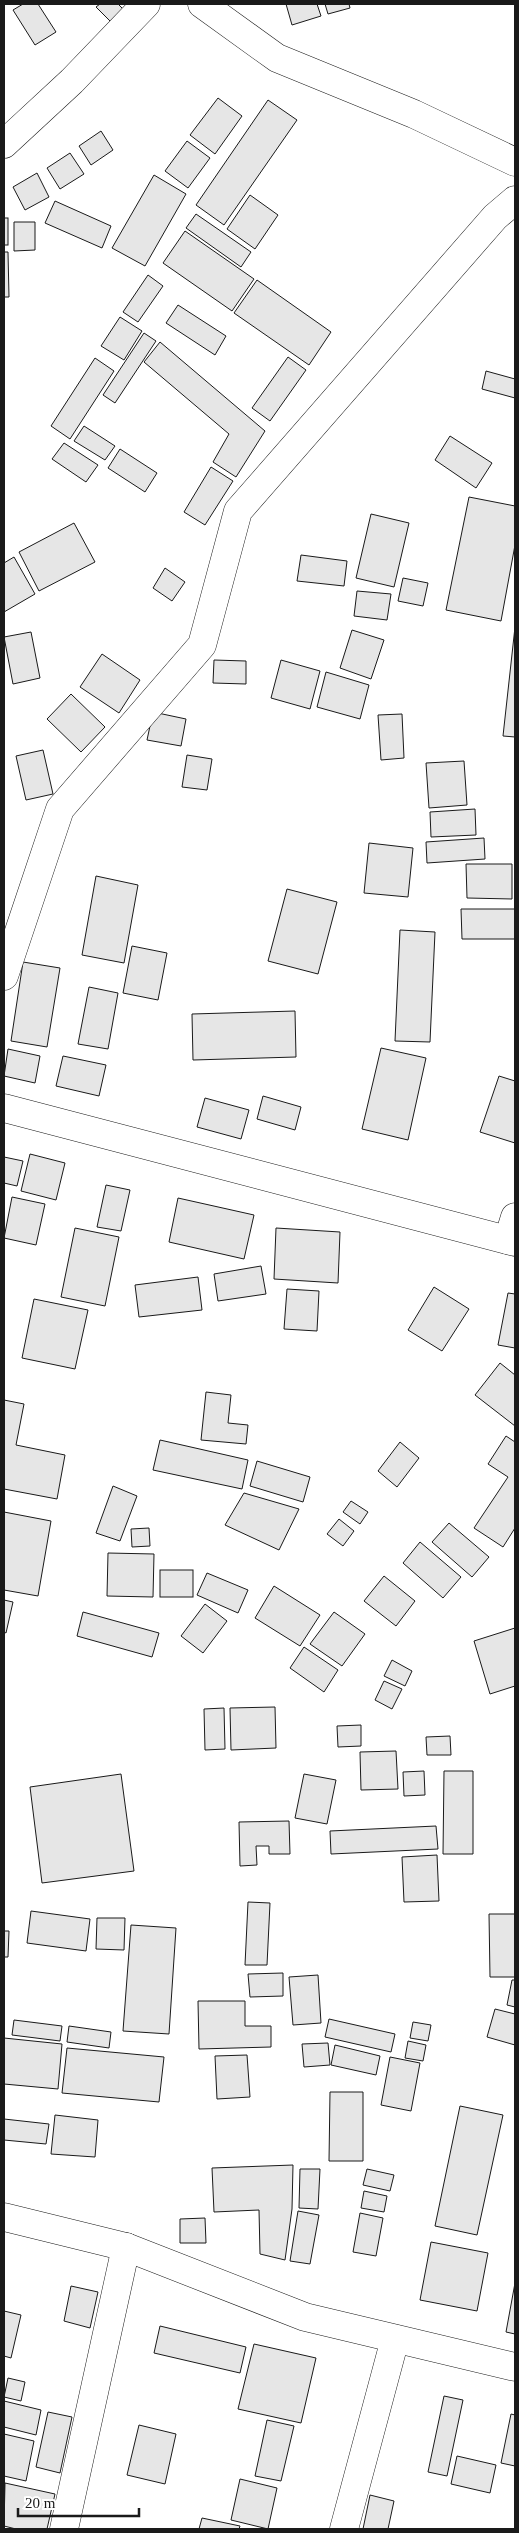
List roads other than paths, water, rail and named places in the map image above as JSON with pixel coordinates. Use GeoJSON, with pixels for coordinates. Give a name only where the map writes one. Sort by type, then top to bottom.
{"type":"FeatureCollection","features":[{"type":"Feature","properties":{"kind":"street"},"geometry":{"type":"LineString","coordinates":[[4,144],[72,81],[146,4]]}},
{"type":"Feature","properties":{"kind":"street"},"geometry":{"type":"LineString","coordinates":[[202,4],[277,58],[414,114],[515,162]]}},
{"type":"Feature","properties":{"kind":"street"},"geometry":{"type":"LineString","coordinates":[[4,976],[60,809],[202,645],[238,511],[495,217],[515,200]]}},
{"type":"Feature","properties":{"kind":"street"},"geometry":{"type":"LineString","coordinates":[[4,1108],[513,1233]]}},
{"type":"Feature","properties":{"kind":"street"},"geometry":{"type":"LineString","coordinates":[[4,2217],[126,2247],[305,2317],[515,2367]]}},
{"type":"Feature","properties":{"kind":"street"},"geometry":{"type":"LineString","coordinates":[[64,2529],[126,2247]]}},
{"type":"Feature","properties":{"kind":"street"},"geometry":{"type":"LineString","coordinates":[[344,2529],[395,2339]]}}]}
